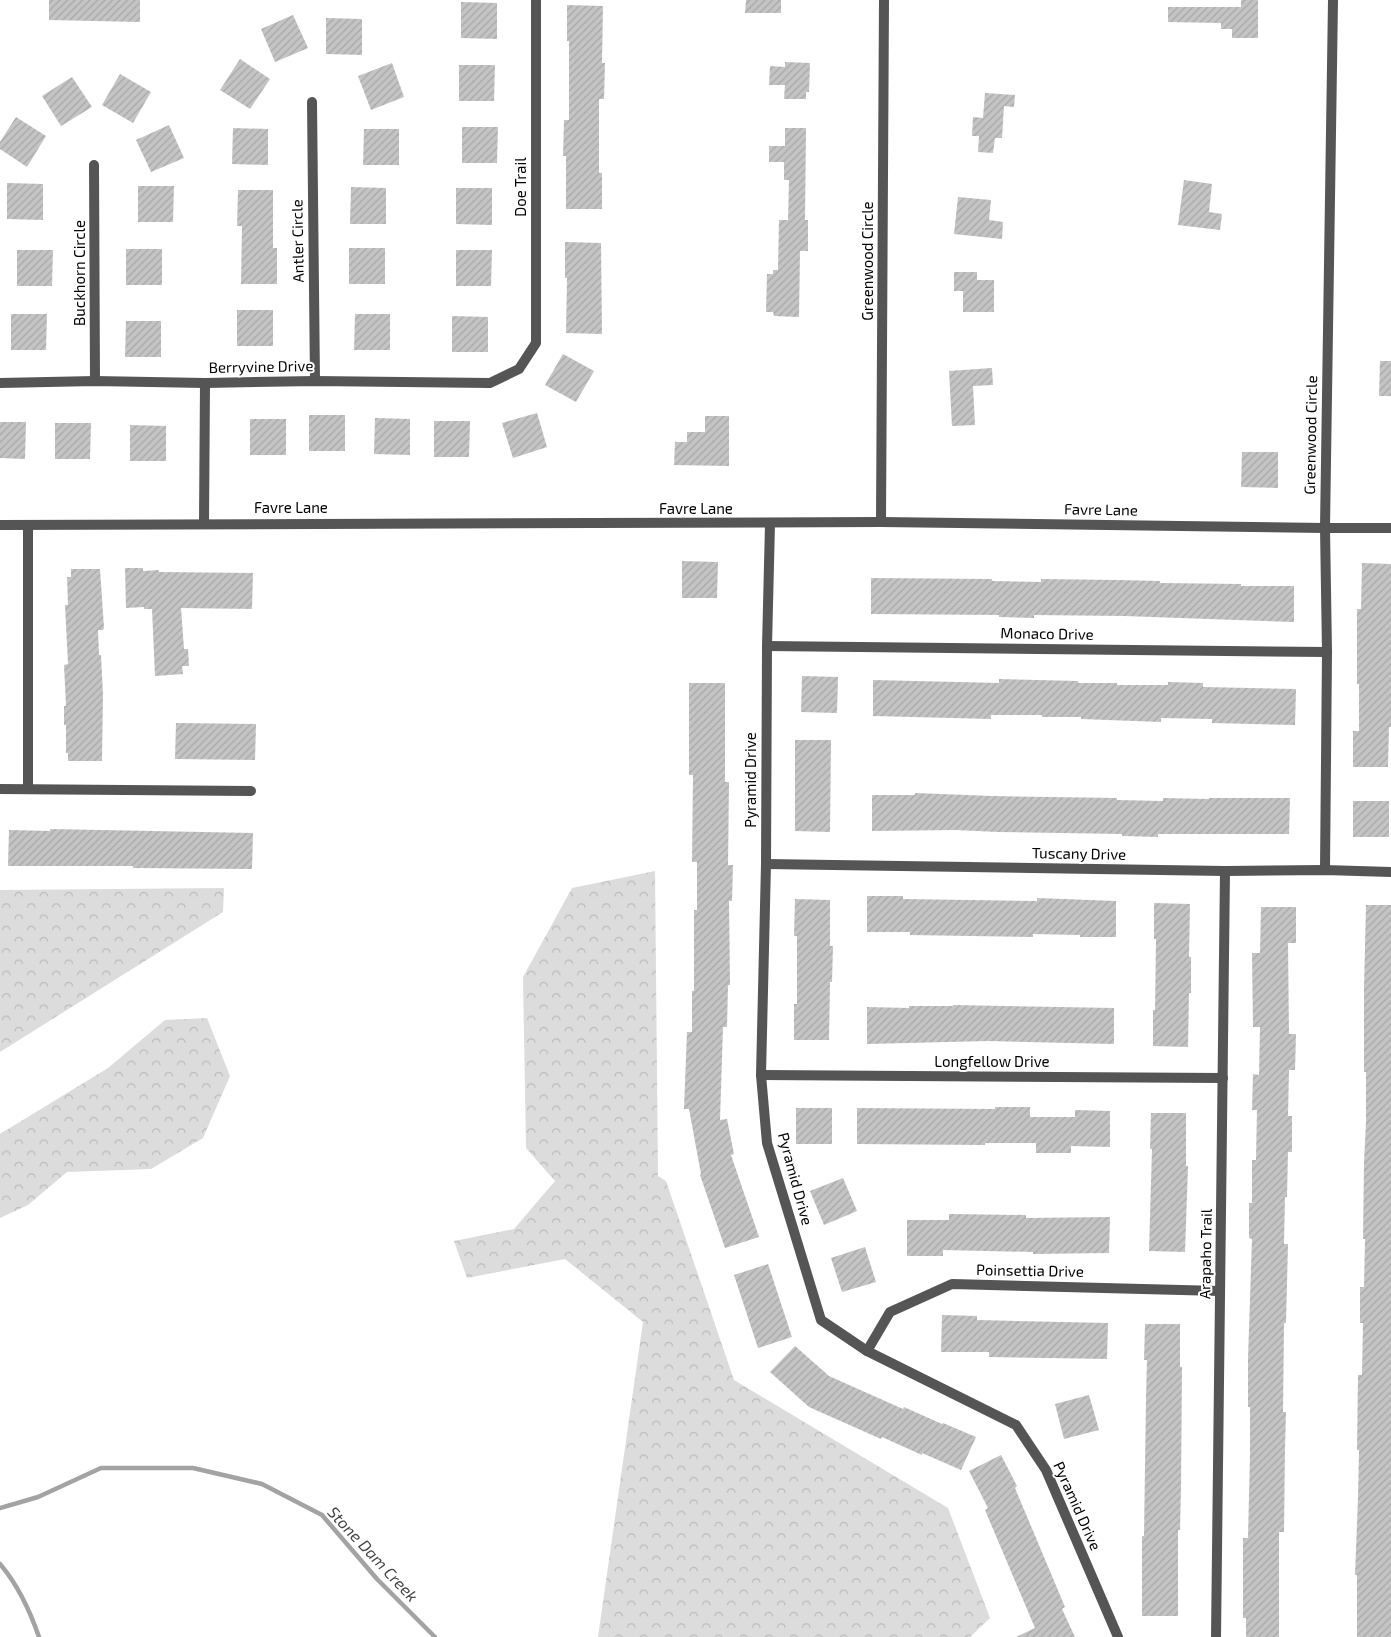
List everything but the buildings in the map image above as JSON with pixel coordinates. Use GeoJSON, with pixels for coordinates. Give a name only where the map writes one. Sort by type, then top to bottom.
{"type":"FeatureCollection","features":[{"type":"Feature","properties":{"kind":"street","name":"Doe Trail"},"geometry":{"type":"LineString","coordinates":[[519,369],[536,343],[536,0]]}},
{"type":"Feature","properties":{"kind":"street","name":"Greenwood Circle"},"geometry":{"type":"LineString","coordinates":[[881,522],[884,0]]}},
{"type":"Feature","properties":{"kind":"street","name":"Greenwood Circle"},"geometry":{"type":"LineString","coordinates":[[1325,870],[1327,652],[1325,528],[1333,0]]}},
{"type":"Feature","properties":{"kind":"street","name":"Antler Circle"},"geometry":{"type":"LineString","coordinates":[[312,102],[315,381]]}},
{"type":"Feature","properties":{"kind":"street","name":"Buckhorn Circle"},"geometry":{"type":"LineString","coordinates":[[94,165],[96,381]]}},
{"type":"Feature","properties":{"kind":"street","name":"Berryvine Drive"},"geometry":{"type":"LineString","coordinates":[[0,383],[315,381],[490,383],[519,369]]}},
{"type":"Feature","properties":{"kind":"street"},"geometry":{"type":"LineString","coordinates":[[204,523],[205,383]]}},
{"type":"Feature","properties":{"kind":"street","name":"Favre Lane"},"geometry":{"type":"LineString","coordinates":[[0,525],[204,523],[770,524],[881,522],[1391,528]]}},
{"type":"Feature","properties":{"kind":"street","name":"Pyramid Drive"},"geometry":{"type":"LineString","coordinates":[[770,524],[767,646],[766,864],[761,1075],[767,1143],[821,1320],[867,1351],[1016,1425],[1046,1470],[1118,1637]]}},
{"type":"Feature","properties":{"kind":"street"},"geometry":{"type":"LineString","coordinates":[[28,525],[28,789]]}},
{"type":"Feature","properties":{"kind":"street","name":"Monaco Drive"},"geometry":{"type":"LineString","coordinates":[[767,646],[1327,652]]}},
{"type":"Feature","properties":{"kind":"street"},"geometry":{"type":"LineString","coordinates":[[0,789],[251,791]]}},
{"type":"Feature","properties":{"kind":"street","name":"Tuscany Drive"},"geometry":{"type":"LineString","coordinates":[[766,864],[1391,872]]}},
{"type":"Feature","properties":{"kind":"street","name":"Arapaho Trail"},"geometry":{"type":"LineString","coordinates":[[1216,1637],[1225,871]]}},
{"type":"Feature","properties":{"kind":"street","name":"Longfellow Drive"},"geometry":{"type":"LineString","coordinates":[[761,1075],[1223,1078]]}},
{"type":"Feature","properties":{"kind":"street","name":"Poinsettia Drive"},"geometry":{"type":"LineString","coordinates":[[867,1351],[890,1312],[952,1284],[1220,1291]]}},
{"type":"Feature","properties":{"kind":"green space"},"geometry":{"type":"Polygon","coordinates":[[[655,871],[658,1176],[666,1181],[734,1380],[948,1508],[990,1618],[970,1637],[598,1637],[643,1322],[565,1259],[467,1278],[454,1241],[514,1229],[555,1181],[526,1148],[523,977],[572,888],[655,871]]]}},
{"type":"Feature","properties":{"kind":"green space"},"geometry":{"type":"Polygon","coordinates":[[[224,888],[223,912],[0,1052],[0,890],[224,888]]]}},
{"type":"Feature","properties":{"kind":"green space"},"geometry":{"type":"Polygon","coordinates":[[[207,1018],[230,1076],[203,1138],[151,1169],[67,1172],[28,1205],[0,1218],[0,1134],[108,1068],[165,1020],[207,1018]]]}},
{"type":"Feature","properties":{"kind":"waterway","name":"Stone Dam Creek"},"geometry":{"type":"LineString","coordinates":[[0,1508],[38,1497],[101,1468],[193,1468],[262,1484],[322,1515],[377,1579],[435,1637]]}},
{"type":"Feature","properties":{"kind":"waterway"},"geometry":{"type":"LineString","coordinates":[[0,1564],[23,1599],[39,1637]]}}]}
